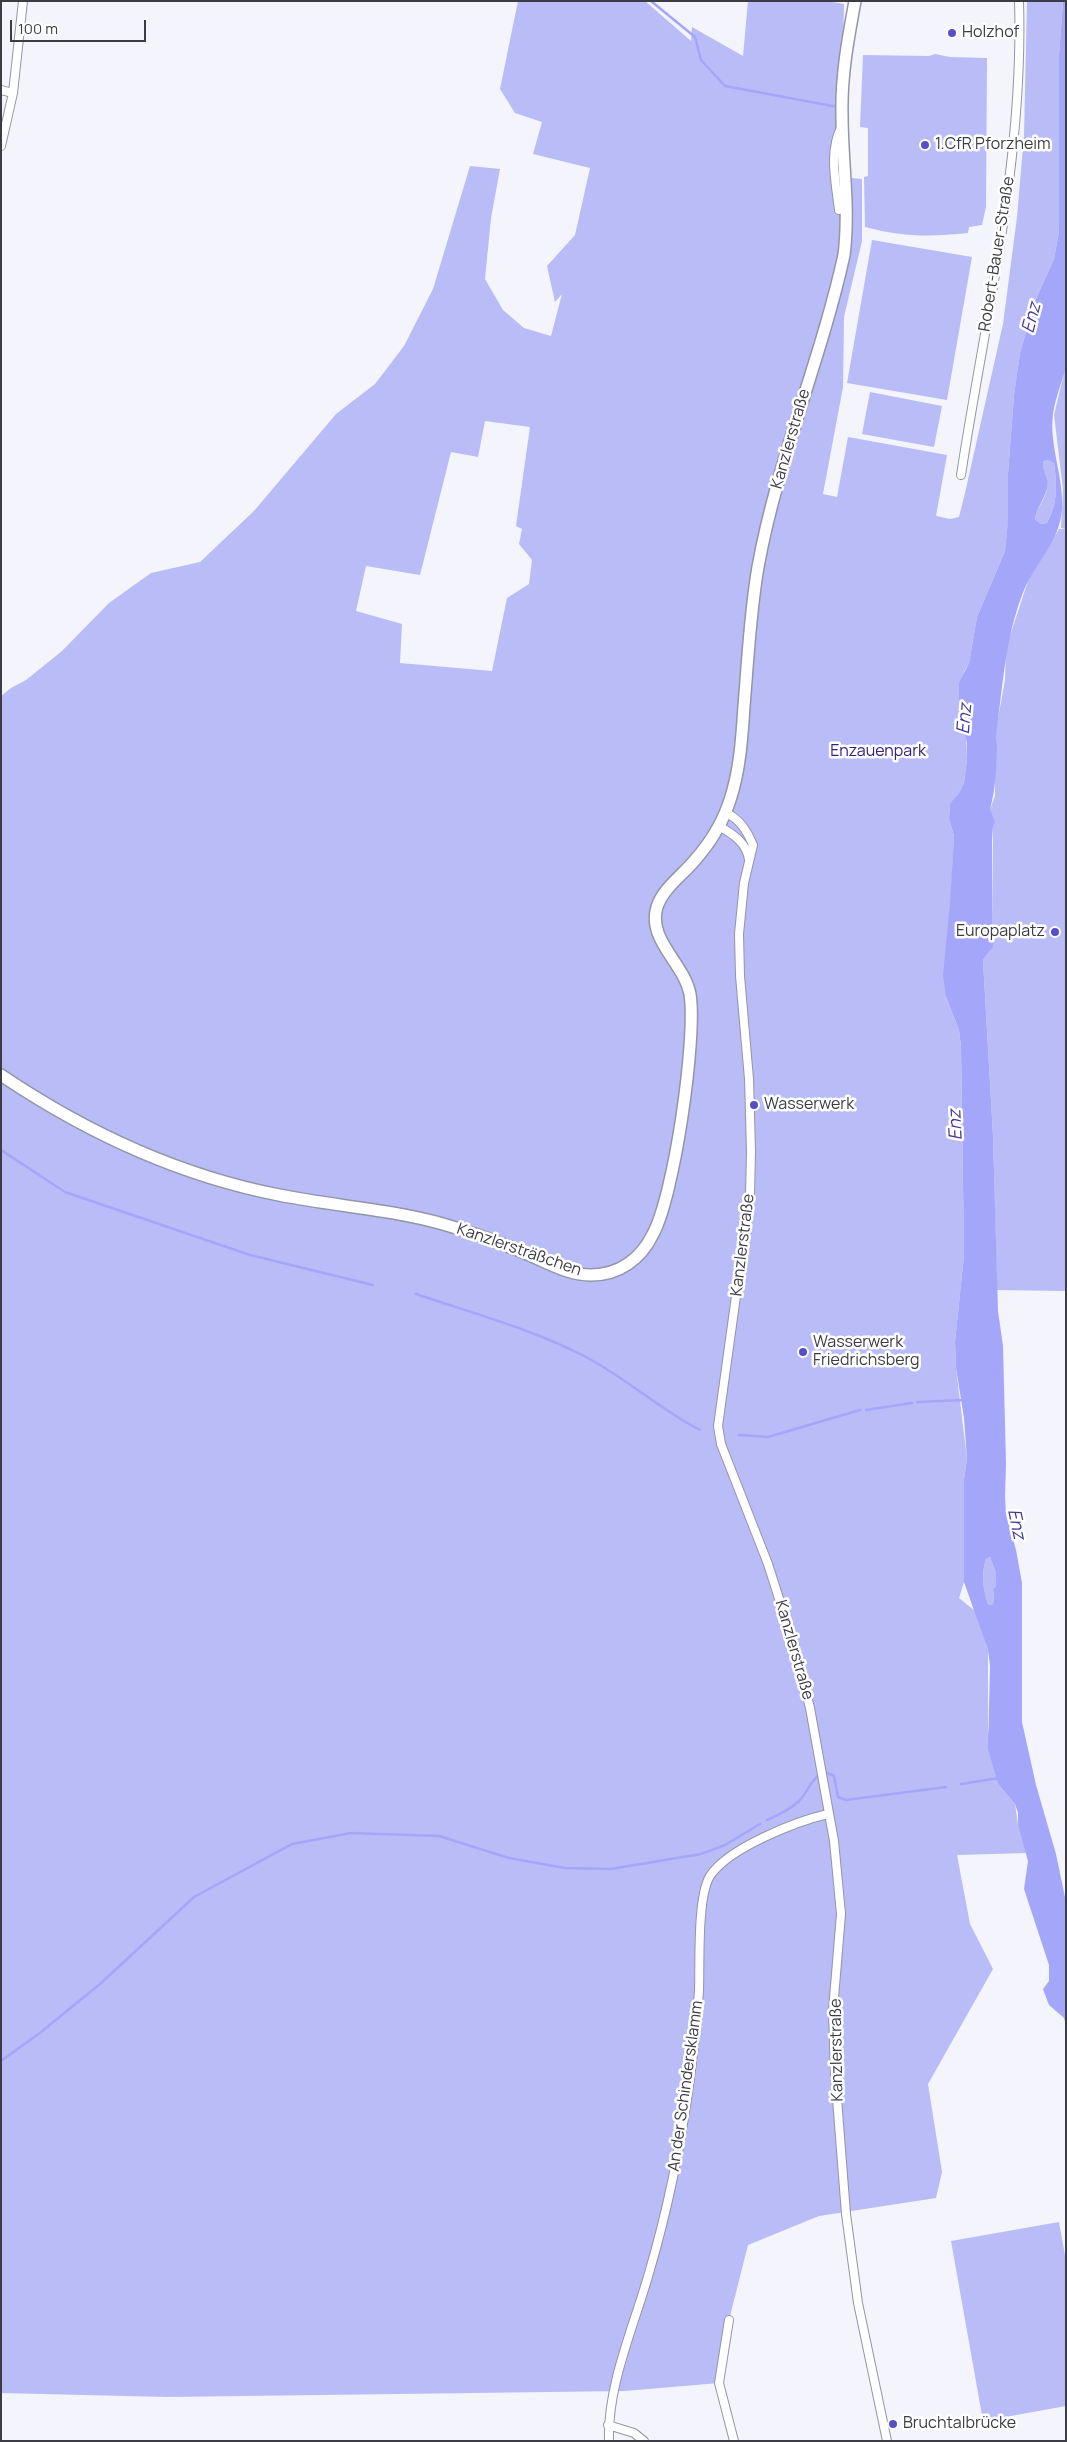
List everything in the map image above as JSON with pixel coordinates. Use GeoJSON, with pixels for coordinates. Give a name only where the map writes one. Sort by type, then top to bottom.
{"type":"FeatureCollection","features":[{"type":"Feature","properties":{"kind":"main road","name":"Kanzlerstraße"},"geometry":{"type":"LineString","coordinates":[[726,813],[736,779],[740,755],[752,605],[762,545],[844,255],[846,210],[842,126],[845,59],[855,1]]}},
{"type":"Feature","properties":{"kind":"main road","name":"Kanzlersträßchen"},"geometry":{"type":"LineString","coordinates":[[1,1075],[50,1107],[102,1136],[195,1174],[280,1195],[434,1222],[497,1242],[567,1270],[592,1275],[608,1273],[622,1267],[638,1256],[658,1225],[674,1154],[684,1094],[690,1040],[689,992],[681,970],[658,935],[655,925],[656,910],[667,890],[695,861],[726,813]]}},
{"type":"Feature","properties":{"kind":"street"},"geometry":{"type":"LineString","coordinates":[[1,146],[13,92],[23,1]]}},
{"type":"Feature","properties":{"kind":"street","name":"Robert-Bauer-Straße"},"geometry":{"type":"LineString","coordinates":[[960,475],[1008,186],[1017,100],[1019,1]]}},
{"type":"Feature","properties":{"kind":"street"},"geometry":{"type":"LineString","coordinates":[[1,90],[13,92]]}},
{"type":"Feature","properties":{"kind":"street"},"geometry":{"type":"LineString","coordinates":[[839,210],[834,152],[837,135],[842,126]]}},
{"type":"Feature","properties":{"kind":"street","name":"Kanzlerstraße"},"geometry":{"type":"LineString","coordinates":[[726,813],[734,816],[753,844],[744,883],[739,934],[740,976],[749,1079],[751,1151],[750,1195],[718,1426],[721,1444],[768,1564],[796,1652],[810,1708],[838,1873],[841,1914],[833,2019],[835,2073],[846,2214],[858,2303],[887,2441]]}},
{"type":"Feature","properties":{"kind":"street","name":"Kanzlerstraße"},"geometry":{"type":"LineString","coordinates":[[719,826],[745,847],[749,857],[748,867]]}},
{"type":"Feature","properties":{"kind":"street","name":"An der Schindersklamm"},"geometry":{"type":"LineString","coordinates":[[609,2441],[608,2425],[612,2401],[662,2227],[681,2136],[699,1993],[704,1887],[714,1870],[752,1844],[805,1819],[828,1814]]}},
{"type":"Feature","properties":{"kind":"street"},"geometry":{"type":"LineString","coordinates":[[729,2320],[719,2383],[734,2441]]}},
{"type":"Feature","properties":{"kind":"street"},"geometry":{"type":"LineString","coordinates":[[608,2425],[634,2433],[644,2441]]}},
{"type":"Feature","properties":{"kind":"green space","name":"Enzauenpark"},"geometry":{"type":"Polygon","coordinates":[[[518,1],[645,1],[691,41],[692,27],[743,56],[748,1],[826,1],[844,4],[843,51],[835,120],[840,177],[862,179],[862,241],[844,317],[843,387],[823,494],[837,497],[848,437],[947,455],[936,516],[950,519],[959,517],[1003,324],[1017,217],[1024,135],[1027,1],[1063,1],[1059,55],[1059,231],[1054,259],[1035,301],[1020,353],[1014,395],[1008,474],[1008,523],[1005,551],[977,617],[969,663],[964,672],[967,759],[964,783],[959,793],[950,803],[949,819],[954,836],[946,997],[959,1030],[961,1047],[964,1255],[955,1342],[956,1368],[967,1459],[964,1479],[964,1582],[959,1598],[975,1611],[988,1650],[988,1728],[995,1773],[998,1784],[1015,1804],[1018,1825],[1027,1853],[957,1855],[970,1924],[993,1969],[928,2084],[942,2172],[936,2198],[819,2216],[748,2245],[729,2320],[719,2383],[625,2391],[167,2397],[1,2393],[1,696],[26,680],[62,651],[109,603],[151,573],[200,562],[254,511],[336,414],[375,384],[404,346],[433,289],[470,166],[500,169],[491,218],[485,279],[503,310],[524,328],[551,336],[562,294],[555,302],[547,266],[575,235],[590,168],[533,154],[542,122],[515,113],[500,89],[518,1]],[[485,421],[478,457],[451,452],[420,575],[366,566],[356,611],[402,624],[400,663],[492,671],[507,598],[529,584],[532,560],[519,544],[522,529],[516,526],[530,427],[485,421]]]}},
{"type":"Feature","properties":{"kind":"green space","name":"1.CfR Pforzheim"},"geometry":{"type":"Polygon","coordinates":[[[935,54],[950,57],[987,58],[986,207],[982,225],[969,227],[968,233],[941,235],[892,233],[865,227],[864,177],[868,176],[868,128],[860,127],[863,55],[929,56],[935,54]]]}},
{"type":"Feature","properties":{"kind":"green space"},"geometry":{"type":"Polygon","coordinates":[[[872,240],[972,257],[947,400],[847,383],[872,240]]]}},
{"type":"Feature","properties":{"kind":"green space"},"geometry":{"type":"Polygon","coordinates":[[[1066,365],[1066,529],[1061,528],[1063,489],[1054,415],[1066,365]]]}},
{"type":"Feature","properties":{"kind":"green space"},"geometry":{"type":"Polygon","coordinates":[[[870,392],[942,406],[934,447],[862,434],[870,392]]]}},
{"type":"Feature","properties":{"kind":"green space"},"geometry":{"type":"Polygon","coordinates":[[[1047,460],[1054,463],[1056,494],[1047,523],[1041,524],[1035,519],[1047,489],[1043,462],[1047,460]]]}},
{"type":"Feature","properties":{"kind":"green space"},"geometry":{"type":"Polygon","coordinates":[[[1059,529],[1066,529],[1066,1291],[997,1290],[993,1136],[983,960],[990,951],[993,938],[993,826],[990,809],[995,796],[995,735],[1005,680],[1006,648],[1029,578],[1059,529]]]}},
{"type":"Feature","properties":{"kind":"green space"},"geometry":{"type":"Polygon","coordinates":[[[990,1557],[996,1573],[996,1586],[993,1589],[994,1601],[992,1605],[988,1604],[983,1582],[984,1565],[986,1559],[990,1557]]]}},
{"type":"Feature","properties":{"kind":"green space"},"geometry":{"type":"Polygon","coordinates":[[[1059,2222],[1066,2261],[1066,2406],[983,2421],[951,2241],[1059,2222]]]}},
{"type":"Feature","properties":{"kind":"water","name":"Enz"},"geometry":{"type":"Polygon","coordinates":[[[1063,1],[1066,1],[1066,367],[1055,402],[1052,426],[1061,485],[1062,509],[1057,531],[1024,590],[1009,644],[996,736],[995,778],[990,809],[995,822],[992,840],[993,947],[983,960],[993,1136],[998,1311],[1003,1346],[1006,1514],[1016,1550],[1022,1583],[1022,1722],[1036,1785],[1056,1854],[1066,1902],[1066,2025],[1064,2018],[1049,2005],[1043,1989],[1049,1981],[1049,1965],[1024,1889],[1028,1861],[1018,1825],[1018,1813],[1015,1804],[998,1784],[988,1749],[990,1666],[988,1650],[964,1582],[964,1479],[967,1459],[964,1418],[956,1368],[955,1342],[964,1255],[961,1047],[959,1030],[946,997],[943,975],[954,836],[949,819],[950,803],[959,793],[964,783],[967,759],[967,743],[959,710],[959,683],[969,663],[977,617],[1005,551],[1008,520],[1008,474],[1014,395],[1020,353],[1035,301],[1054,259],[1059,231],[1059,55],[1063,1]],[[1047,460],[1043,462],[1048,485],[1035,519],[1041,524],[1047,523],[1051,515],[1056,494],[1054,463],[1047,460]],[[990,1557],[986,1559],[984,1565],[983,1582],[988,1604],[992,1605],[994,1601],[993,1589],[996,1586],[996,1573],[990,1557]]]}},
{"type":"Feature","properties":{"kind":"waterway"},"geometry":{"type":"LineString","coordinates":[[651,1],[695,37],[701,60],[725,86],[838,107]]}},
{"type":"Feature","properties":{"kind":"waterway"},"geometry":{"type":"LineString","coordinates":[[1,1150],[65,1192],[250,1255],[373,1285]]}},
{"type":"Feature","properties":{"kind":"waterway"},"geometry":{"type":"LineString","coordinates":[[416,1294],[502,1322],[564,1346],[614,1373],[670,1413],[700,1430]]}},
{"type":"Feature","properties":{"kind":"waterway"},"geometry":{"type":"LineString","coordinates":[[917,1402],[963,1400]]}},
{"type":"Feature","properties":{"kind":"waterway"},"geometry":{"type":"LineString","coordinates":[[866,1410],[912,1403]]}},
{"type":"Feature","properties":{"kind":"waterway"},"geometry":{"type":"LineString","coordinates":[[739,1435],[768,1437],[860,1410]]}},
{"type":"Feature","properties":{"kind":"waterway"},"geometry":{"type":"LineString","coordinates":[[827,1773],[834,1776],[838,1797],[846,1800],[946,1787]]}},
{"type":"Feature","properties":{"kind":"waterway"},"geometry":{"type":"LineString","coordinates":[[767,1820],[784,1812],[802,1798],[819,1775]]}},
{"type":"Feature","properties":{"kind":"waterway"},"geometry":{"type":"LineString","coordinates":[[961,1784],[999,1778]]}},
{"type":"Feature","properties":{"kind":"waterway"},"geometry":{"type":"LineString","coordinates":[[1,2061],[41,2032],[100,1984],[194,1897],[292,1844],[351,1833],[439,1836],[509,1858],[565,1868],[611,1869],[701,1854],[725,1845],[760,1824]]}},
{"type":"Feature","properties":{"kind":"place","name":"Holzhof"},"geometry":{"type":"Point","coordinates":[952,33]}},
{"type":"Feature","properties":{"kind":"place","name":"1.CfR Pforzheim"},"geometry":{"type":"Point","coordinates":[925,145]}},
{"type":"Feature","properties":{"kind":"place","name":"Europaplatz"},"geometry":{"type":"Point","coordinates":[1055,932]}},
{"type":"Feature","properties":{"kind":"place","name":"Wasserwerk"},"geometry":{"type":"Point","coordinates":[754,1105]}},
{"type":"Feature","properties":{"kind":"place","name":"Wasserwerk Friedrichsberg"},"geometry":{"type":"Point","coordinates":[803,1352]}},
{"type":"Feature","properties":{"kind":"place","name":"Bruchtalbrücke"},"geometry":{"type":"Point","coordinates":[893,2424]}}]}
